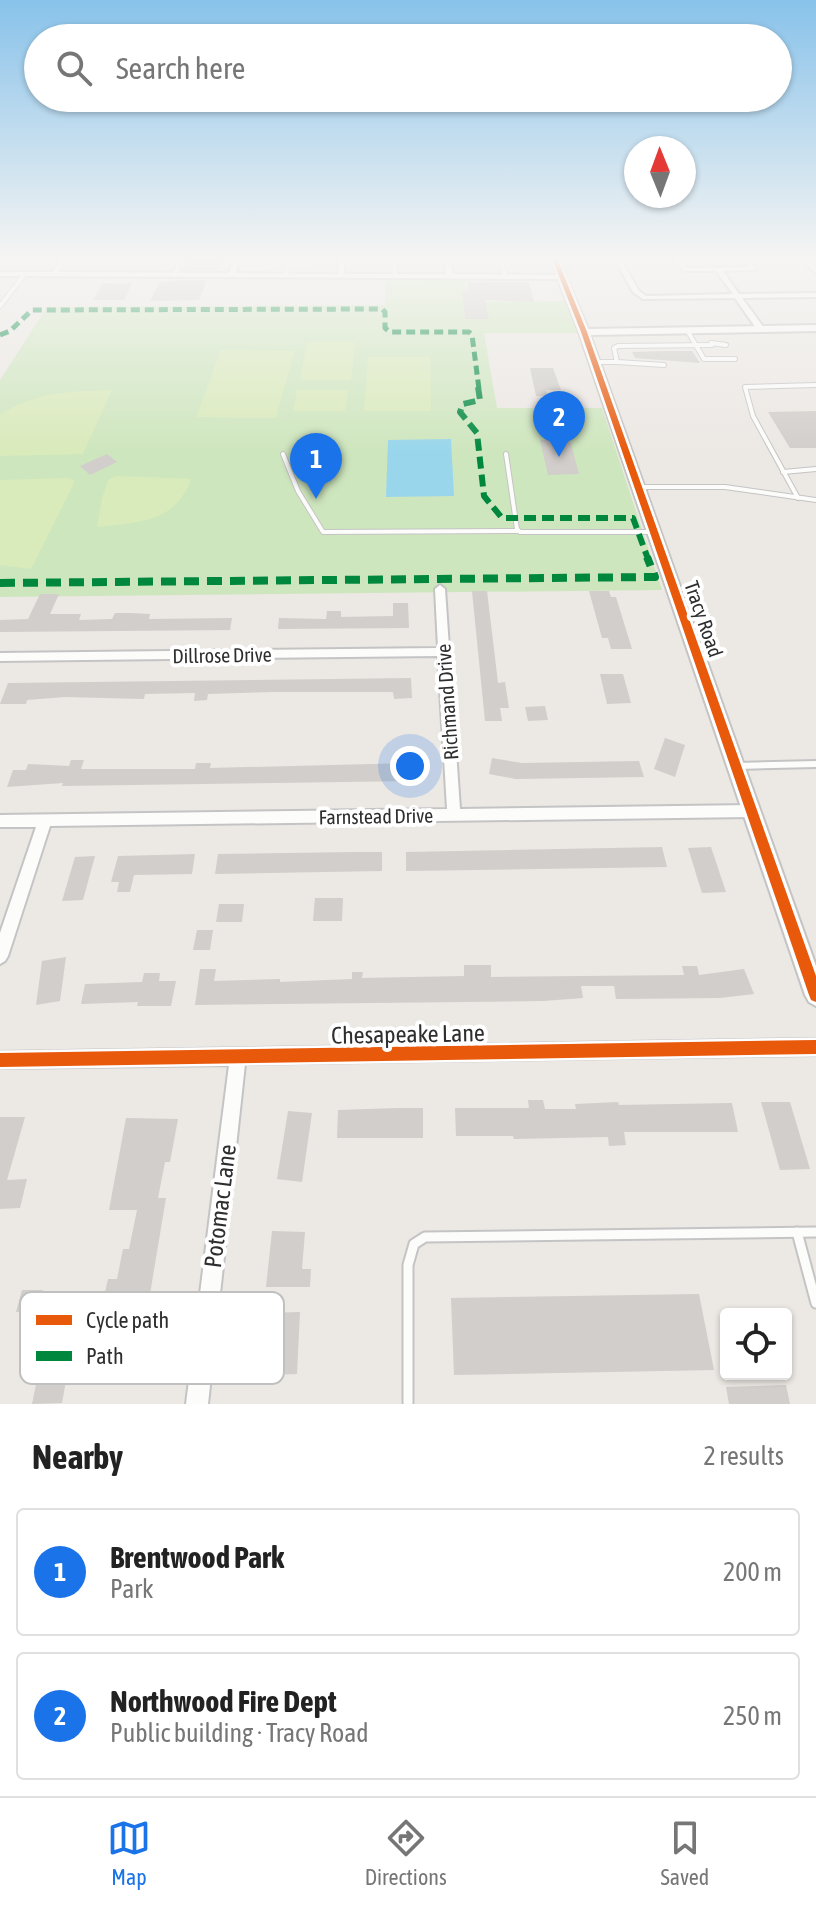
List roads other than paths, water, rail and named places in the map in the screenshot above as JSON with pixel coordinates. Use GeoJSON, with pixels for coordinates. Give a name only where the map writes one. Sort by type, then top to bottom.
{"type":"FeatureCollection","features":[{"type":"Feature","properties":{"kind":"street","name":"Tracy Road"},"geometry":{"type":"LineString","coordinates":[[580,322],[816,995]]}},
{"type":"Feature","properties":{"kind":"street"},"geometry":{"type":"LineString","coordinates":[[756,322],[761,329]]}},
{"type":"Feature","properties":{"kind":"street"},"geometry":{"type":"LineString","coordinates":[[584,332],[816,328]]}},
{"type":"Feature","properties":{"kind":"street","name":"Richmand Drive"},"geometry":{"type":"LineString","coordinates":[[440,589],[454,815]]}},
{"type":"Feature","properties":{"kind":"street","name":"Dillrose Drive"},"geometry":{"type":"LineString","coordinates":[[0,657],[444,652]]}},
{"type":"Feature","properties":{"kind":"street","name":"Farnstead Drive"},"geometry":{"type":"LineString","coordinates":[[0,821],[752,811]]}},
{"type":"Feature","properties":{"kind":"street"},"geometry":{"type":"LineString","coordinates":[[0,956],[45,821]]}},
{"type":"Feature","properties":{"kind":"street","name":"Chesapeake Lane"},"geometry":{"type":"LineString","coordinates":[[0,1060],[816,1047]]}},
{"type":"Feature","properties":{"kind":"street","name":"Potomac Lane"},"geometry":{"type":"LineString","coordinates":[[210,1292],[238,1056]]}},
{"type":"Feature","properties":{"kind":"street","name":"Potomac Lane"},"geometry":{"type":"LineString","coordinates":[[197,1404],[199,1384]]}},
{"type":"Feature","properties":{"kind":"lane"},"geometry":{"type":"LineString","coordinates":[[687,330],[704,359],[735,359],[730,352]]}},
{"type":"Feature","properties":{"kind":"lane"},"geometry":{"type":"LineString","coordinates":[[644,331],[650,344]]}},
{"type":"Feature","properties":{"kind":"lane"},"geometry":{"type":"LineString","coordinates":[[617,362],[614,348],[618,346],[726,345]]}},
{"type":"Feature","properties":{"kind":"lane"},"geometry":{"type":"LineString","coordinates":[[716,352],[721,359]]}},
{"type":"Feature","properties":{"kind":"lane"},"geometry":{"type":"LineString","coordinates":[[594,362],[664,365]]}},
{"type":"Feature","properties":{"kind":"lane"},"geometry":{"type":"LineString","coordinates":[[798,498],[753,416],[745,387],[816,385]]}},
{"type":"Feature","properties":{"kind":"lane"},"geometry":{"type":"LineString","coordinates":[[283,454],[298,491],[323,532],[654,532]]}},
{"type":"Feature","properties":{"kind":"lane"},"geometry":{"type":"LineString","coordinates":[[506,454],[518,531]]}},
{"type":"Feature","properties":{"kind":"lane"},"geometry":{"type":"LineString","coordinates":[[783,472],[816,469]]}},
{"type":"Feature","properties":{"kind":"lane"},"geometry":{"type":"LineString","coordinates":[[638,487],[725,487],[816,500]]}},
{"type":"Feature","properties":{"kind":"lane"},"geometry":{"type":"LineString","coordinates":[[737,766],[816,764]]}},
{"type":"Feature","properties":{"kind":"lane"},"geometry":{"type":"LineString","coordinates":[[797,1232],[816,1303]]}},
{"type":"Feature","properties":{"kind":"lane"},"geometry":{"type":"LineString","coordinates":[[408,1404],[408,1265],[414,1244],[425,1237],[816,1232]]}},
{"type":"Feature","properties":{"kind":"water"},"geometry":{"type":"Polygon","coordinates":[[[451,439],[454,496],[386,497],[388,440],[451,439]]]}},
{"type":"Feature","properties":{"kind":"place","name":"Northwood Fire Dept"},"geometry":{"type":"Point","coordinates":[559,457]}},
{"type":"Feature","properties":{"kind":"place","name":"Brentwood Park"},"geometry":{"type":"Point","coordinates":[316,499]}}]}
